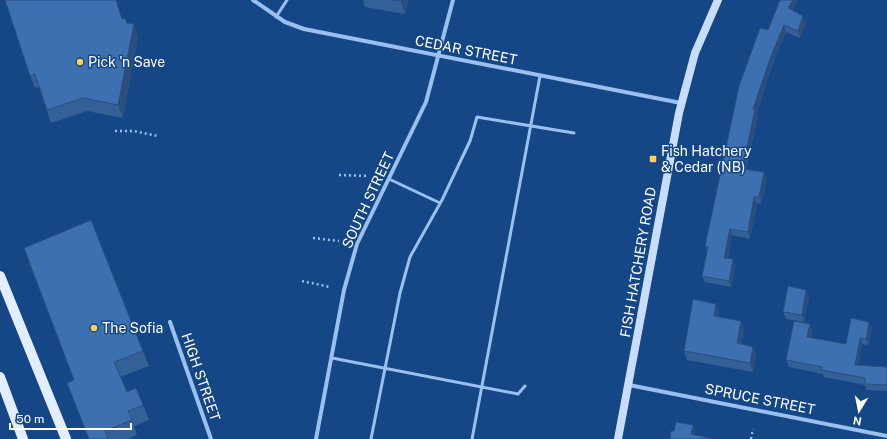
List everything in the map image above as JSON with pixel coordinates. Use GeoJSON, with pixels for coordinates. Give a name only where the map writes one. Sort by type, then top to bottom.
{"type":"FeatureCollection","features":[{"type":"Feature","properties":{"kind":"main road","name":"FISH HATCHERY ROAD"},"geometry":{"type":"LineString","coordinates":[[618,439],[682,103],[695,53],[718,0]]}},
{"type":"Feature","properties":{"kind":"main road"},"geometry":{"type":"LineString","coordinates":[[0,276],[66,439]]}},
{"type":"Feature","properties":{"kind":"main road"},"geometry":{"type":"LineString","coordinates":[[0,377],[4,396],[23,439]]}},
{"type":"Feature","properties":{"kind":"street","name":"CEDAR STREET"},"geometry":{"type":"LineString","coordinates":[[253,0],[289,25],[304,29],[438,57],[682,103]]}},
{"type":"Feature","properties":{"kind":"street","name":"SOUTH STREET"},"geometry":{"type":"LineString","coordinates":[[316,439],[344,290],[357,244],[426,102],[453,0]]}},
{"type":"Feature","properties":{"kind":"street","name":"HIGH STREET"},"geometry":{"type":"LineString","coordinates":[[170,322],[211,439]]}},
{"type":"Feature","properties":{"kind":"street","name":"SPRUCE STREET"},"geometry":{"type":"LineString","coordinates":[[629,385],[887,436]]}},
{"type":"Feature","properties":{"kind":"lane"},"geometry":{"type":"LineString","coordinates":[[276,17],[287,0]]}},
{"type":"Feature","properties":{"kind":"lane"},"geometry":{"type":"LineString","coordinates":[[472,439],[540,76]]}},
{"type":"Feature","properties":{"kind":"lane"},"geometry":{"type":"LineString","coordinates":[[371,439],[400,293],[410,257],[440,203],[470,142],[477,117],[574,133]]}},
{"type":"Feature","properties":{"kind":"lane"},"geometry":{"type":"LineString","coordinates":[[389,179],[440,203]]}},
{"type":"Feature","properties":{"kind":"lane"},"geometry":{"type":"LineString","coordinates":[[332,358],[518,394],[525,386]]}},
{"type":"Feature","properties":{"kind":"path"},"geometry":{"type":"LineString","coordinates":[[115,131],[134,132],[158,136]]}},
{"type":"Feature","properties":{"kind":"path"},"geometry":{"type":"LineString","coordinates":[[339,175],[369,176]]}},
{"type":"Feature","properties":{"kind":"path"},"geometry":{"type":"LineString","coordinates":[[313,238],[339,241]]}},
{"type":"Feature","properties":{"kind":"path"},"geometry":{"type":"LineString","coordinates":[[302,281],[330,287]]}},
{"type":"Feature","properties":{"kind":"path"},"geometry":{"type":"LineString","coordinates":[[751,439],[753,430]]}},
{"type":"Feature","properties":{"kind":"building","name":"Pick 'n Save"},"geometry":{"type":"Polygon","coordinates":[[[5,0],[116,0],[122,19],[125,18],[127,23],[134,24],[118,105],[83,98],[47,110],[35,74],[30,76],[5,0]]]}},
{"type":"Feature","properties":{"kind":"building"},"geometry":{"type":"Polygon","coordinates":[[[780,0],[793,0],[788,8],[803,16],[798,31],[784,25],[771,56],[753,109],[755,110],[742,169],[764,172],[759,197],[754,197],[748,232],[730,229],[724,258],[733,259],[729,281],[702,276],[708,247],[705,246],[739,86],[760,28],[768,30],[780,0]]]}},
{"type":"Feature","properties":{"kind":"building","name":"The Sofia"},"geometry":{"type":"Polygon","coordinates":[[[91,220],[143,351],[114,362],[127,392],[136,388],[143,405],[128,411],[132,420],[105,431],[108,439],[89,439],[67,383],[74,380],[24,248],[91,220]]]}},
{"type":"Feature","properties":{"kind":"building"},"geometry":{"type":"Polygon","coordinates":[[[788,286],[806,290],[802,315],[783,312],[788,286]]]}},
{"type":"Feature","properties":{"kind":"building"},"geometry":{"type":"Polygon","coordinates":[[[693,299],[716,304],[714,316],[741,321],[737,343],[753,347],[750,363],[684,351],[693,299]]]}},
{"type":"Feature","properties":{"kind":"building"},"geometry":{"type":"Polygon","coordinates":[[[851,318],[869,322],[866,339],[860,338],[855,365],[887,367],[887,385],[865,384],[865,378],[821,370],[822,367],[786,360],[794,321],[810,324],[807,337],[846,344],[851,318]]]}},
{"type":"Feature","properties":{"kind":"building"},"geometry":{"type":"Polygon","coordinates":[[[676,422],[693,425],[691,434],[714,439],[670,439],[671,431],[674,431],[676,422]]]}},
{"type":"Feature","properties":{"kind":"place","name":"Pick 'n Save"},"geometry":{"type":"Point","coordinates":[80,62]}},
{"type":"Feature","properties":{"kind":"place","name":"Fish Hatchery & Cedar (NB)"},"geometry":{"type":"Point","coordinates":[653,159]}},
{"type":"Feature","properties":{"kind":"place","name":"The Sofia"},"geometry":{"type":"Point","coordinates":[94,328]}}]}
